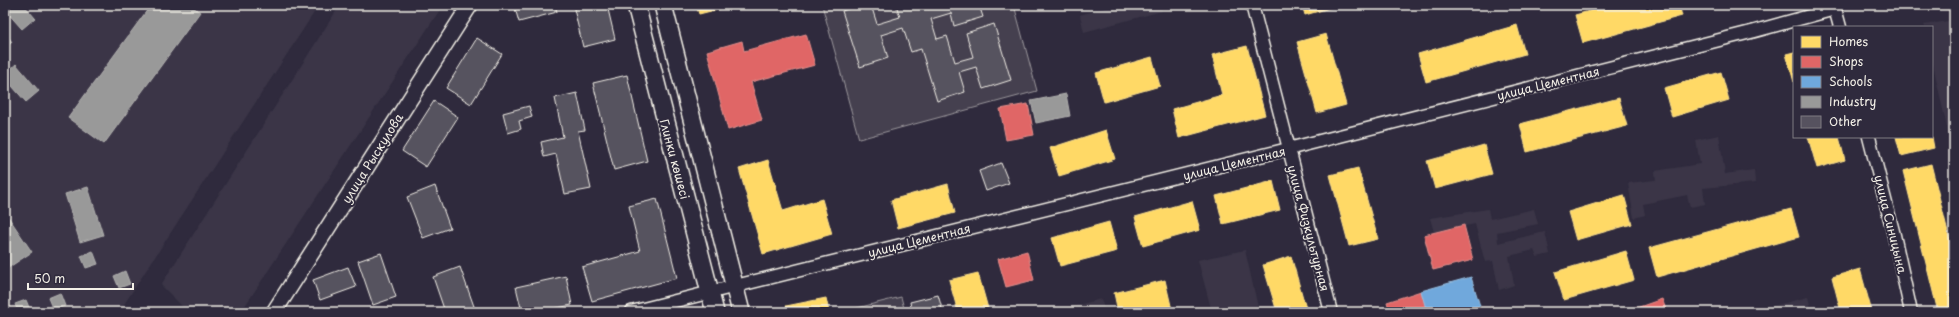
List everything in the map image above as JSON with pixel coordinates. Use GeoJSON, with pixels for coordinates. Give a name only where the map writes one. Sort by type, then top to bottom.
{"type":"FeatureCollection","features":[{"type":"Feature","properties":{"kind":"main road","name":"Глинки көшесі"},"geometry":{"type":"LineString","coordinates":[[636,5],[679,178],[716,312]]}},
{"type":"Feature","properties":{"kind":"main road"},"geometry":{"type":"LineString","coordinates":[[663,5],[741,312]]}},
{"type":"Feature","properties":{"kind":"street","name":"улица Рыскулова"},"geometry":{"type":"LineString","coordinates":[[274,312],[470,5]]}},
{"type":"Feature","properties":{"kind":"street","name":"улица Физкультурная"},"geometry":{"type":"LineString","coordinates":[[1252,5],[1330,312]]}},
{"type":"Feature","properties":{"kind":"street","name":"улица Цементная"},"geometry":{"type":"LineString","coordinates":[[631,312],[1288,149],[1755,31],[1835,7]]}},
{"type":"Feature","properties":{"kind":"street"},"geometry":{"type":"LineString","coordinates":[[1835,7],[1840,26]]}},
{"type":"Feature","properties":{"kind":"street","name":"улица Синицына"},"geometry":{"type":"LineString","coordinates":[[1869,138],[1894,235],[1911,312]]}},
{"type":"Feature","properties":{"kind":"shaded area"},"geometry":{"type":"Polygon","coordinates":[[[5,5],[319,5],[119,312],[5,312],[5,5]]]}},
{"type":"Feature","properties":{"kind":"shaded area"},"geometry":{"type":"Polygon","coordinates":[[[340,5],[443,5],[241,312],[188,312],[161,285],[340,5]]]}},
{"type":"Feature","properties":{"kind":"shaded area"},"geometry":{"type":"Polygon","coordinates":[[[822,5],[1014,5],[1037,91],[859,139],[822,5]]]}},
{"type":"Feature","properties":{"kind":"shaded area"},"geometry":{"type":"Polygon","coordinates":[[[1116,5],[1160,5],[1162,11],[1084,32],[1080,15],[1116,5]]]}},
{"type":"Feature","properties":{"kind":"shaded area"},"geometry":{"type":"Polygon","coordinates":[[[1954,20],[1954,159],[1933,64],[1933,26],[1924,25],[1954,20]]]}},
{"type":"Feature","properties":{"kind":"shaded area"},"geometry":{"type":"Polygon","coordinates":[[[1719,135],[1725,174],[1754,170],[1755,183],[1703,188],[1705,204],[1690,207],[1687,195],[1643,204],[1645,215],[1634,218],[1628,183],[1656,180],[1655,171],[1700,164],[1696,140],[1719,135]]]}},
{"type":"Feature","properties":{"kind":"shaded area"},"geometry":{"type":"Polygon","coordinates":[[[1488,209],[1490,219],[1534,209],[1538,224],[1497,232],[1498,243],[1545,232],[1550,254],[1537,257],[1534,250],[1509,256],[1514,285],[1499,290],[1493,261],[1485,262],[1475,224],[1434,232],[1430,218],[1488,209]]]}},
{"type":"Feature","properties":{"kind":"shaded area"},"geometry":{"type":"Polygon","coordinates":[[[1245,250],[1259,312],[1212,312],[1198,260],[1245,250]]]}},
{"type":"Feature","properties":{"kind":"shaded area"},"geometry":{"type":"Polygon","coordinates":[[[901,297],[905,312],[859,312],[857,308],[901,297]]]}},
{"type":"Feature","properties":{"kind":"shaded area"},"geometry":{"type":"Polygon","coordinates":[[[1808,297],[1812,312],[1750,312],[1808,297]]]}},
{"type":"Feature","properties":{"kind":"shaded area"},"geometry":{"type":"Polygon","coordinates":[[[1101,299],[1105,312],[1052,312],[1101,299]]]}},
{"type":"Feature","properties":{"kind":"building: Homes"},"geometry":{"type":"Polygon","coordinates":[[[696,5],[727,5],[727,7],[699,14],[696,5]]]}},
{"type":"Feature","properties":{"kind":"building: Homes"},"geometry":{"type":"Polygon","coordinates":[[[1302,5],[1332,5],[1333,7],[1305,15],[1302,5]]]}},
{"type":"Feature","properties":{"kind":"building: Homes"},"geometry":{"type":"Polygon","coordinates":[[[1611,5],[1679,5],[1682,16],[1583,43],[1575,15],[1611,5]]]}},
{"type":"Feature","properties":{"kind":"building: Homes"},"geometry":{"type":"Polygon","coordinates":[[[1517,25],[1525,54],[1426,82],[1418,54],[1517,25]]]}},
{"type":"Feature","properties":{"kind":"building: Homes"},"geometry":{"type":"Polygon","coordinates":[[[1326,34],[1346,105],[1317,113],[1297,42],[1326,34]]]}},
{"type":"Feature","properties":{"kind":"building: Homes"},"geometry":{"type":"Polygon","coordinates":[[[1247,46],[1265,115],[1179,138],[1172,109],[1222,95],[1212,55],[1247,46]]]}},
{"type":"Feature","properties":{"kind":"building: Homes"},"geometry":{"type":"Polygon","coordinates":[[[1793,52],[1793,78],[1786,54],[1793,52]]]}},
{"type":"Feature","properties":{"kind":"building: Homes"},"geometry":{"type":"Polygon","coordinates":[[[1152,57],[1160,86],[1104,102],[1096,73],[1152,57]]]}},
{"type":"Feature","properties":{"kind":"building: Homes"},"geometry":{"type":"Polygon","coordinates":[[[1721,72],[1729,100],[1672,117],[1664,88],[1721,72]]]}},
{"type":"Feature","properties":{"kind":"building: Homes"},"geometry":{"type":"Polygon","coordinates":[[[1619,98],[1627,126],[1527,152],[1520,124],[1619,98]]]}},
{"type":"Feature","properties":{"kind":"building: Homes"},"geometry":{"type":"Polygon","coordinates":[[[1106,130],[1115,159],[1059,176],[1050,148],[1106,130]]]}},
{"type":"Feature","properties":{"kind":"building: Homes"},"geometry":{"type":"Polygon","coordinates":[[[1808,138],[1839,138],[1845,160],[1817,168],[1808,138]]]}},
{"type":"Feature","properties":{"kind":"building: Homes"},"geometry":{"type":"Polygon","coordinates":[[[1896,138],[1932,138],[1934,148],[1901,156],[1896,138]]]}},
{"type":"Feature","properties":{"kind":"building: Homes"},"geometry":{"type":"Polygon","coordinates":[[[1484,145],[1492,174],[1435,189],[1427,161],[1484,145]]]}},
{"type":"Feature","properties":{"kind":"building: Homes"},"geometry":{"type":"Polygon","coordinates":[[[768,160],[783,211],[822,199],[832,234],[763,254],[739,169],[768,160]]]}},
{"type":"Feature","properties":{"kind":"building: Homes"},"geometry":{"type":"Polygon","coordinates":[[[1931,164],[1954,256],[1954,312],[1938,312],[1903,171],[1931,164]]]}},
{"type":"Feature","properties":{"kind":"building: Homes"},"geometry":{"type":"Polygon","coordinates":[[[1358,168],[1378,239],[1349,246],[1330,175],[1358,168]]]}},
{"type":"Feature","properties":{"kind":"building: Homes"},"geometry":{"type":"Polygon","coordinates":[[[1273,181],[1280,210],[1223,224],[1216,196],[1273,181]]]}},
{"type":"Feature","properties":{"kind":"building: Homes"},"geometry":{"type":"Polygon","coordinates":[[[948,184],[955,213],[898,228],[891,200],[948,184]]]}},
{"type":"Feature","properties":{"kind":"building: Homes"},"geometry":{"type":"Polygon","coordinates":[[[1624,195],[1632,224],[1576,240],[1568,212],[1624,195]]]}},
{"type":"Feature","properties":{"kind":"building: Homes"},"geometry":{"type":"Polygon","coordinates":[[[1192,201],[1200,230],[1143,246],[1135,217],[1192,201]]]}},
{"type":"Feature","properties":{"kind":"building: Homes"},"geometry":{"type":"Polygon","coordinates":[[[1791,209],[1799,237],[1657,277],[1649,248],[1791,209]]]}},
{"type":"Feature","properties":{"kind":"building: Homes"},"geometry":{"type":"Polygon","coordinates":[[[1109,222],[1117,251],[1060,266],[1052,238],[1109,222]]]}},
{"type":"Feature","properties":{"kind":"building: Homes"},"geometry":{"type":"Polygon","coordinates":[[[1626,251],[1634,280],[1564,300],[1555,272],[1626,251]]]}},
{"type":"Feature","properties":{"kind":"building: Homes"},"geometry":{"type":"Polygon","coordinates":[[[1291,256],[1307,312],[1277,312],[1263,265],[1291,256]]]}},
{"type":"Feature","properties":{"kind":"building: Homes"},"geometry":{"type":"Polygon","coordinates":[[[1860,269],[1872,312],[1841,312],[1832,277],[1860,269]]]}},
{"type":"Feature","properties":{"kind":"building: Homes"},"geometry":{"type":"Polygon","coordinates":[[[978,273],[989,312],[958,312],[949,280],[978,273]]]}},
{"type":"Feature","properties":{"kind":"building: Homes"},"geometry":{"type":"Polygon","coordinates":[[[1165,280],[1172,310],[1164,312],[1118,312],[1114,293],[1165,280]]]}},
{"type":"Feature","properties":{"kind":"building: Homes"},"geometry":{"type":"Polygon","coordinates":[[[826,298],[829,312],[788,312],[786,306],[826,298]]]}},
{"type":"Feature","properties":{"kind":"building: Shops"},"geometry":{"type":"Polygon","coordinates":[[[806,34],[815,65],[751,82],[762,120],[728,130],[707,51],[742,41],[744,51],[806,34]]]}},
{"type":"Feature","properties":{"kind":"building: Shops"},"geometry":{"type":"Polygon","coordinates":[[[1028,104],[1034,135],[1006,140],[1000,109],[1028,104]]]}},
{"type":"Feature","properties":{"kind":"building: Shops"},"geometry":{"type":"Polygon","coordinates":[[[1464,225],[1473,260],[1433,270],[1424,235],[1464,225]]]}},
{"type":"Feature","properties":{"kind":"building: Shops"},"geometry":{"type":"Polygon","coordinates":[[[1027,251],[1034,280],[1006,287],[998,259],[1027,251]]]}},
{"type":"Feature","properties":{"kind":"building: Shops"},"geometry":{"type":"Polygon","coordinates":[[[1421,291],[1427,312],[1390,312],[1387,302],[1421,291]]]}},
{"type":"Feature","properties":{"kind":"building: Shops"},"geometry":{"type":"Polygon","coordinates":[[[1662,299],[1667,312],[1625,312],[1662,299]]]}},
{"type":"Feature","properties":{"kind":"building: Schools"},"geometry":{"type":"Polygon","coordinates":[[[1471,277],[1480,306],[1459,312],[1427,312],[1421,291],[1471,277]]]}},
{"type":"Feature","properties":{"kind":"building: Industry"},"geometry":{"type":"Polygon","coordinates":[[[5,5],[24,5],[35,18],[22,29],[5,10],[5,5]]]}},
{"type":"Feature","properties":{"kind":"building: Industry"},"geometry":{"type":"Polygon","coordinates":[[[151,5],[190,5],[200,12],[104,144],[68,118],[151,5]]]}},
{"type":"Feature","properties":{"kind":"building: Industry"},"geometry":{"type":"Polygon","coordinates":[[[5,33],[12,42],[5,48],[5,33]]]}},
{"type":"Feature","properties":{"kind":"building: Industry"},"geometry":{"type":"Polygon","coordinates":[[[16,64],[39,91],[26,102],[5,78],[5,74],[16,64]]]}},
{"type":"Feature","properties":{"kind":"building: Industry"},"geometry":{"type":"Polygon","coordinates":[[[1066,94],[1070,116],[1036,123],[1031,101],[1066,94]]]}},
{"type":"Feature","properties":{"kind":"building: Industry"},"geometry":{"type":"Polygon","coordinates":[[[88,187],[103,235],[80,242],[65,194],[88,187]]]}},
{"type":"Feature","properties":{"kind":"building: Industry"},"geometry":{"type":"Polygon","coordinates":[[[5,212],[32,252],[5,270],[5,212]]]}},
{"type":"Feature","properties":{"kind":"building: Industry"},"geometry":{"type":"Polygon","coordinates":[[[93,251],[98,264],[86,268],[81,256],[93,251]]]}},
{"type":"Feature","properties":{"kind":"building: Industry"},"geometry":{"type":"Polygon","coordinates":[[[125,271],[130,284],[119,288],[114,276],[125,271]]]}},
{"type":"Feature","properties":{"kind":"building: Industry"},"geometry":{"type":"Polygon","coordinates":[[[60,293],[65,306],[53,310],[48,298],[60,293]]]}},
{"type":"Feature","properties":{"kind":"building: Industry"},"geometry":{"type":"Polygon","coordinates":[[[26,300],[31,312],[18,312],[15,304],[26,300]]]}},
{"type":"Feature","properties":{"kind":"building: Other"},"geometry":{"type":"Polygon","coordinates":[[[514,5],[555,5],[557,12],[519,22],[514,5]]]}},
{"type":"Feature","properties":{"kind":"building: Other"},"geometry":{"type":"Polygon","coordinates":[[[573,5],[607,5],[615,39],[583,47],[573,5]]]}},
{"type":"Feature","properties":{"kind":"building: Other"},"geometry":{"type":"Polygon","coordinates":[[[860,5],[871,5],[877,24],[900,17],[896,5],[927,5],[928,9],[939,5],[979,5],[983,17],[954,26],[951,13],[931,19],[937,39],[947,36],[955,62],[973,57],[966,33],[994,24],[1011,80],[983,89],[976,67],[959,72],[965,92],[937,101],[921,49],[911,52],[903,28],[881,35],[888,58],[860,67],[842,11],[860,5]]]}},
{"type":"Feature","properties":{"kind":"building: Other"},"geometry":{"type":"Polygon","coordinates":[[[477,38],[502,54],[471,104],[446,88],[477,38]]]}},
{"type":"Feature","properties":{"kind":"building: Other"},"geometry":{"type":"Polygon","coordinates":[[[627,75],[647,161],[614,170],[593,83],[627,75]]]}},
{"type":"Feature","properties":{"kind":"building: Other"},"geometry":{"type":"Polygon","coordinates":[[[577,93],[585,130],[578,131],[591,189],[565,194],[556,154],[544,157],[541,142],[563,137],[555,98],[577,93]]]}},
{"type":"Feature","properties":{"kind":"building: Other"},"geometry":{"type":"Polygon","coordinates":[[[434,101],[458,117],[426,167],[402,151],[434,101]]]}},
{"type":"Feature","properties":{"kind":"building: Other"},"geometry":{"type":"Polygon","coordinates":[[[529,106],[532,117],[519,121],[521,129],[508,133],[503,113],[529,106]]]}},
{"type":"Feature","properties":{"kind":"building: Other"},"geometry":{"type":"Polygon","coordinates":[[[1001,163],[1009,183],[986,191],[979,171],[1001,163]]]}},
{"type":"Feature","properties":{"kind":"building: Other"},"geometry":{"type":"Polygon","coordinates":[[[435,186],[450,228],[423,238],[407,197],[435,186]]]}},
{"type":"Feature","properties":{"kind":"building: Other"},"geometry":{"type":"Polygon","coordinates":[[[657,199],[677,278],[592,301],[582,267],[640,251],[629,206],[657,199]]]}},
{"type":"Feature","properties":{"kind":"building: Other"},"geometry":{"type":"Polygon","coordinates":[[[381,253],[396,297],[373,305],[358,261],[381,253]]]}},
{"type":"Feature","properties":{"kind":"building: Other"},"geometry":{"type":"Polygon","coordinates":[[[348,267],[356,287],[320,300],[313,280],[348,267]]]}},
{"type":"Feature","properties":{"kind":"building: Other"},"geometry":{"type":"Polygon","coordinates":[[[460,267],[476,312],[445,312],[433,277],[460,267]]]}},
{"type":"Feature","properties":{"kind":"building: Other"},"geometry":{"type":"Polygon","coordinates":[[[566,276],[572,305],[537,312],[522,312],[516,287],[566,276]]]}},
{"type":"Feature","properties":{"kind":"building: Other"},"geometry":{"type":"Polygon","coordinates":[[[938,295],[943,312],[912,312],[910,302],[938,295]]]}}]}
